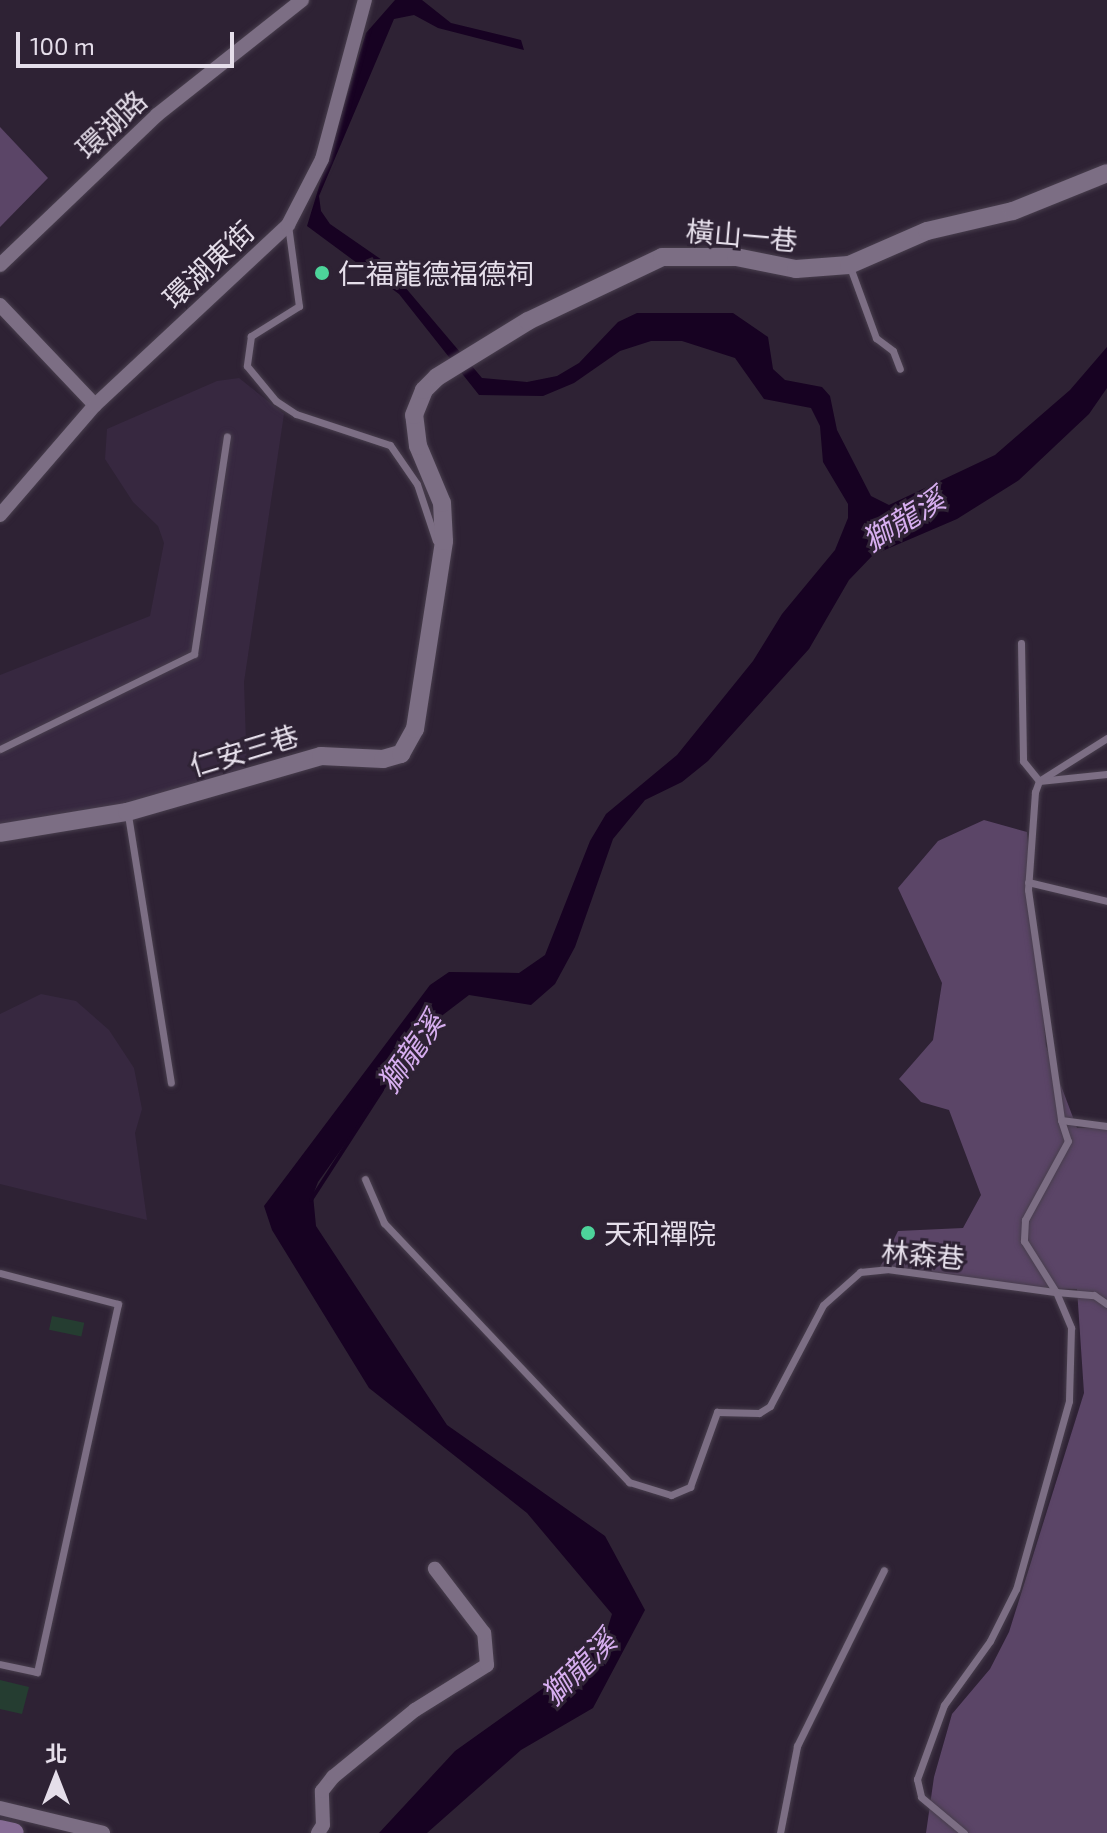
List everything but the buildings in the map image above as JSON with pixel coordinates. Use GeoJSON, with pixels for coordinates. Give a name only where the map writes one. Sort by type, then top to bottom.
{"type":"FeatureCollection","features":[{"type":"Feature","properties":{"kind":"main road"},"geometry":{"type":"LineString","coordinates":[[0,1830],[14,1833]]}},
{"type":"Feature","properties":{"kind":"street","name":"環湖路"},"geometry":{"type":"LineString","coordinates":[[0,265],[157,115],[302,0]]}},
{"type":"Feature","properties":{"kind":"street","name":"環湖東街"},"geometry":{"type":"LineString","coordinates":[[0,515],[95,405],[288,225],[322,159],[365,0]]}},
{"type":"Feature","properties":{"kind":"street","name":"橫山一巷"},"geometry":{"type":"LineString","coordinates":[[441,558],[442,503],[413,432],[424,390],[437,377],[528,321],[662,257],[736,257],[796,269],[849,265],[927,231],[1013,211],[1083,187],[1107,173]]}},
{"type":"Feature","properties":{"kind":"street"},"geometry":{"type":"LineString","coordinates":[[0,305],[95,405]]}},
{"type":"Feature","properties":{"kind":"street","name":"仁安三巷"},"geometry":{"type":"LineString","coordinates":[[0,833],[127,812],[321,756],[383,759],[401,754],[415,729],[441,558]]}},
{"type":"Feature","properties":{"kind":"street"},"geometry":{"type":"LineString","coordinates":[[318,1833],[323,1825],[322,1791],[333,1777],[415,1710],[487,1665],[484,1633],[435,1569]]}},
{"type":"Feature","properties":{"kind":"street"},"geometry":{"type":"LineString","coordinates":[[0,1808],[103,1833]]}},
{"type":"Feature","properties":{"kind":"lane"},"geometry":{"type":"LineString","coordinates":[[288,225],[299,306],[251,336],[247,366],[276,401],[296,414],[390,445],[427,507],[441,558]]}},
{"type":"Feature","properties":{"kind":"lane"},"geometry":{"type":"LineString","coordinates":[[849,265],[876,338],[893,351],[900,369]]}},
{"type":"Feature","properties":{"kind":"lane"},"geometry":{"type":"LineString","coordinates":[[0,749],[194,654],[227,436]]}},
{"type":"Feature","properties":{"kind":"lane"},"geometry":{"type":"LineString","coordinates":[[964,1833],[921,1797],[917,1779],[944,1705],[990,1641],[1023,1563],[1069,1401],[1074,1362],[1071,1328],[1056,1292],[1024,1241],[1025,1220],[1068,1141],[1061,1120],[1028,882],[1039,781],[1023,761],[1020,743],[1021,643]]}},
{"type":"Feature","properties":{"kind":"lane"},"geometry":{"type":"LineString","coordinates":[[1039,781],[1107,738]]}},
{"type":"Feature","properties":{"kind":"lane"},"geometry":{"type":"LineString","coordinates":[[1039,781],[1107,774]]}},
{"type":"Feature","properties":{"kind":"lane"},"geometry":{"type":"LineString","coordinates":[[127,812],[171,1083]]}},
{"type":"Feature","properties":{"kind":"lane"},"geometry":{"type":"LineString","coordinates":[[1028,882],[1107,901]]}},
{"type":"Feature","properties":{"kind":"lane"},"geometry":{"type":"LineString","coordinates":[[1061,1120],[1107,1126]]}},
{"type":"Feature","properties":{"kind":"lane","name":"林森巷"},"geometry":{"type":"LineString","coordinates":[[365,1179],[384,1223],[629,1482],[671,1495],[690,1487],[717,1412],[759,1413],[770,1406],[823,1305],[860,1272],[887,1269],[1056,1292]]}},
{"type":"Feature","properties":{"kind":"lane"},"geometry":{"type":"LineString","coordinates":[[0,1273],[118,1304],[37,1672],[0,1664]]}},
{"type":"Feature","properties":{"kind":"lane"},"geometry":{"type":"LineString","coordinates":[[1056,1292],[1094,1295],[1107,1304]]}},
{"type":"Feature","properties":{"kind":"lane"},"geometry":{"type":"LineString","coordinates":[[780,1833],[787,1784],[806,1724],[884,1570]]}},
{"type":"Feature","properties":{"kind":"shaded area"},"geometry":{"type":"Polygon","coordinates":[[[0,127],[48,178],[0,227],[0,127]]]}},
{"type":"Feature","properties":{"kind":"shaded area"},"geometry":{"type":"Polygon","coordinates":[[[239,378],[284,414],[244,682],[247,772],[72,817],[0,825],[0,675],[150,616],[164,543],[158,526],[133,502],[105,459],[107,429],[217,381],[239,378]]]}},
{"type":"Feature","properties":{"kind":"shaded area"},"geometry":{"type":"Polygon","coordinates":[[[984,820],[1027,832],[1046,1046],[1077,1128],[1107,1127],[1107,1833],[926,1833],[934,1777],[952,1714],[990,1669],[1009,1632],[1084,1393],[1077,1289],[1011,1288],[878,1271],[898,1231],[963,1228],[981,1195],[949,1110],[921,1102],[899,1079],[933,1040],[942,983],[898,888],[938,841],[984,820]]]}},
{"type":"Feature","properties":{"kind":"shaded area"},"geometry":{"type":"Polygon","coordinates":[[[41,994],[76,1001],[109,1030],[134,1068],[142,1109],[135,1133],[147,1220],[0,1184],[0,1014],[41,994]]]}},
{"type":"Feature","properties":{"kind":"water","name":"獅龍溪"},"geometry":{"type":"Polygon","coordinates":[[[395,0],[422,0],[451,23],[521,40],[524,50],[438,28],[414,15],[394,19],[319,196],[321,211],[330,224],[382,260],[482,378],[527,382],[557,376],[579,363],[618,322],[637,313],[733,313],[768,337],[773,369],[785,380],[822,387],[830,396],[837,430],[871,496],[889,505],[995,455],[1070,390],[1107,347],[1107,388],[1089,414],[1019,480],[957,519],[873,555],[849,580],[809,649],[708,761],[682,782],[645,800],[613,839],[575,947],[555,984],[531,1005],[469,995],[410,1040],[403,1063],[318,1182],[313,1195],[316,1226],[447,1425],[605,1536],[645,1610],[593,1708],[521,1750],[427,1833],[379,1833],[455,1751],[580,1662],[606,1633],[612,1614],[527,1513],[369,1388],[272,1230],[264,1206],[430,985],[449,972],[519,973],[545,955],[590,841],[606,814],[677,755],[753,661],[782,614],[835,550],[848,518],[848,504],[823,462],[820,426],[811,408],[764,399],[735,358],[682,341],[651,341],[620,351],[574,383],[543,396],[479,395],[399,294],[307,226],[366,33],[395,0]]]}},
{"type":"Feature","properties":{"kind":"waterway","name":"獅龍溪"},"geometry":{"type":"LineString","coordinates":[[405,1056],[422,1030]]}},
{"type":"Feature","properties":{"kind":"waterway","name":"獅龍溪"},"geometry":{"type":"LineString","coordinates":[[311,1200],[382,1090]]}},
{"type":"Feature","properties":{"kind":"place","name":"仁福龍德福德祠"},"geometry":{"type":"Point","coordinates":[322,273]}},
{"type":"Feature","properties":{"kind":"place","name":"天和禪院"},"geometry":{"type":"Point","coordinates":[588,1233]}}]}
